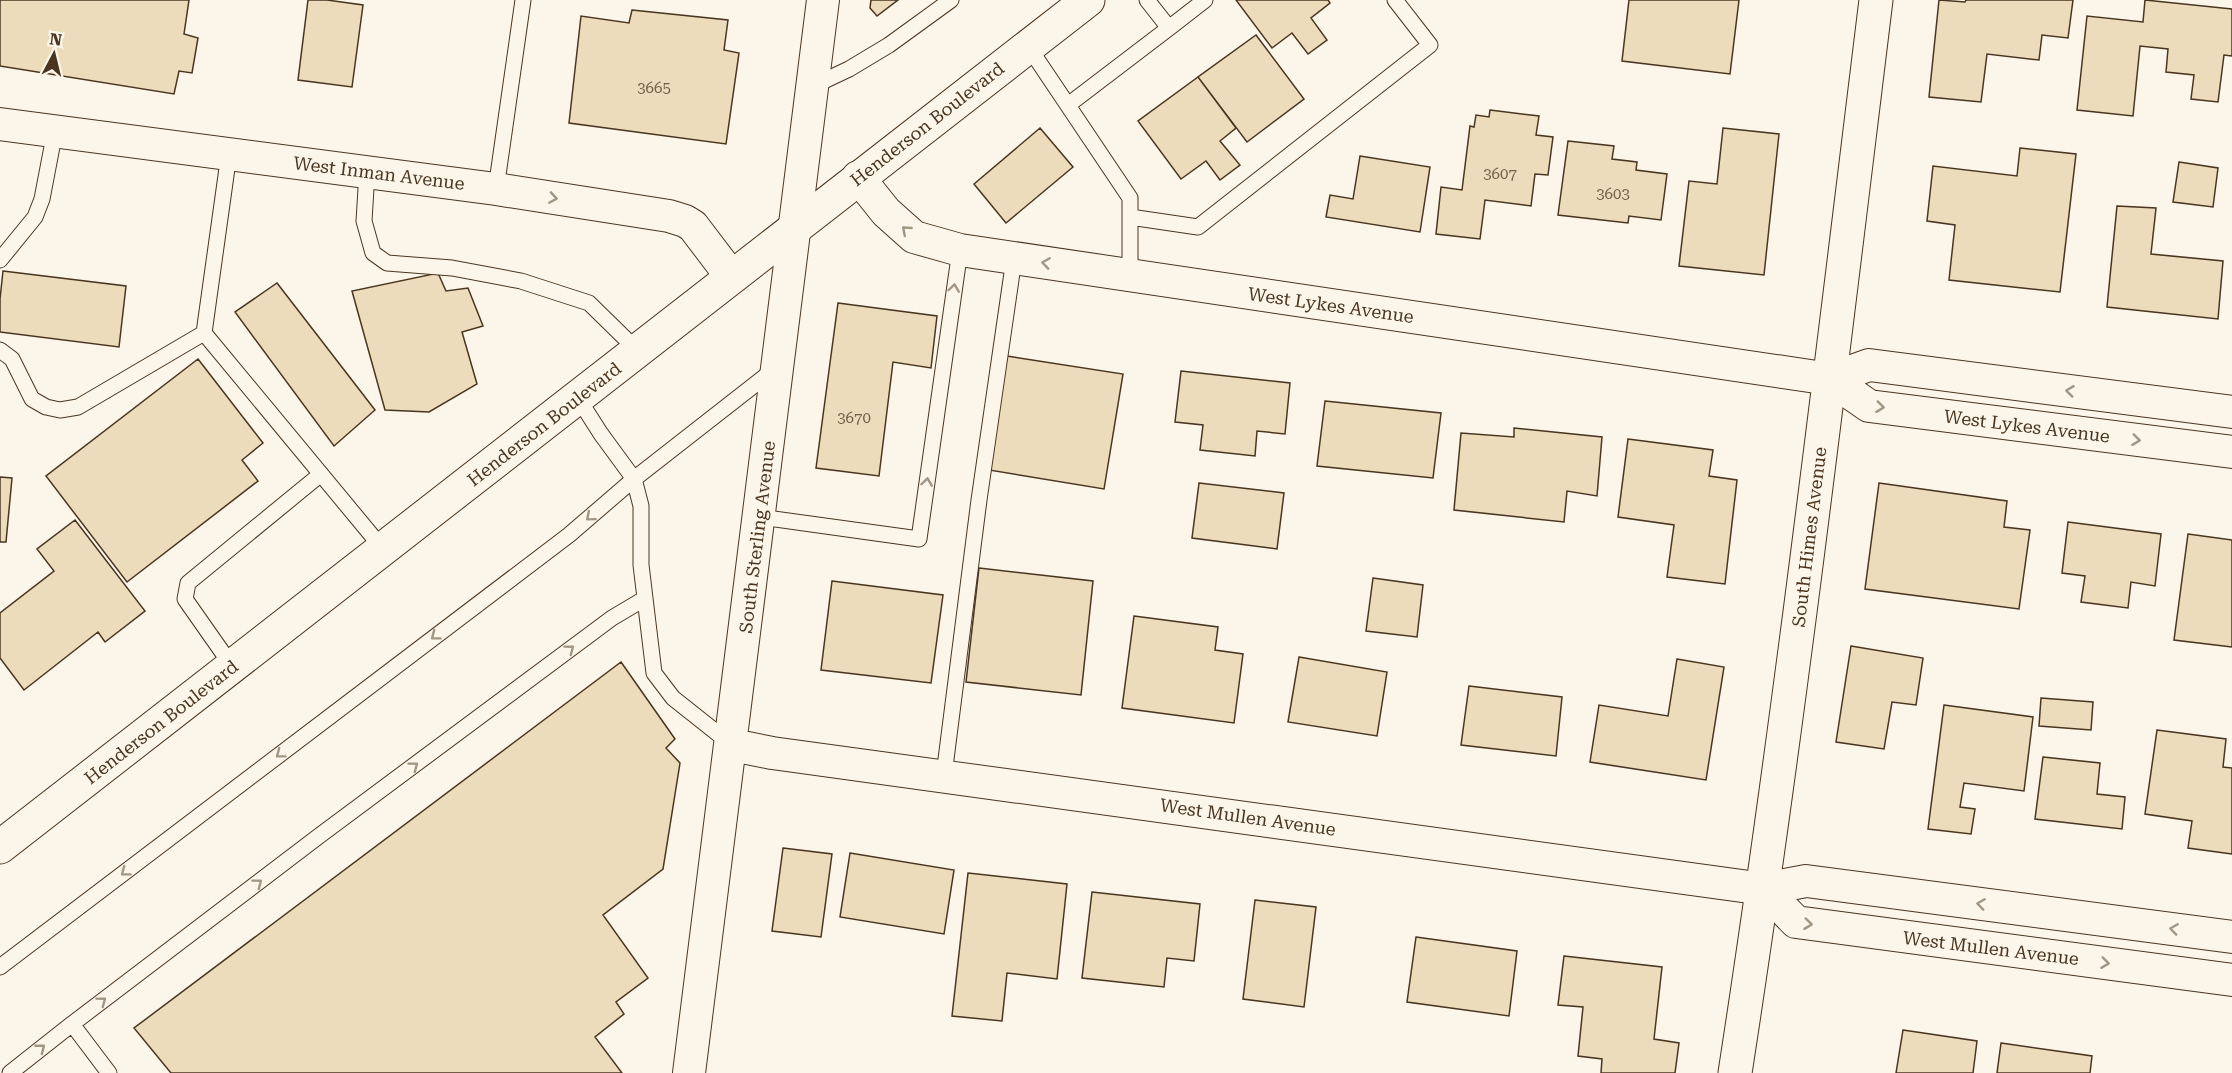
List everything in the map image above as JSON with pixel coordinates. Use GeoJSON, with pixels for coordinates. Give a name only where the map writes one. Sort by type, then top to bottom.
{"type":"FeatureCollection","features":[{"type":"Feature","properties":{"kind":"main road","name":"South Himes Avenue"},"geometry":{"type":"LineString","coordinates":[[1735,1073],[1764,889],[1876,0]]}},
{"type":"Feature","properties":{"kind":"main road","name":"Henderson Boulevard"},"geometry":{"type":"LineString","coordinates":[[0,847],[1029,46],[1076,4]]}},
{"type":"Feature","properties":{"kind":"street","name":"South Sterling Avenue"},"geometry":{"type":"LineString","coordinates":[[689,1073],[732,745],[783,311],[823,0]]}},
{"type":"Feature","properties":{"kind":"street","name":"West Inman Avenue"},"geometry":{"type":"LineString","coordinates":[[0,124],[496,189],[669,216],[693,226],[731,276]]}},
{"type":"Feature","properties":{"kind":"street","name":"West Lykes Avenue"},"geometry":{"type":"LineString","coordinates":[[858,177],[886,212],[914,237],[960,250],[1830,379],[1869,406],[2232,452]]}},
{"type":"Feature","properties":{"kind":"street","name":"West Lykes Avenue"},"geometry":{"type":"LineString","coordinates":[[1830,379],[1869,365],[2232,412]]}},
{"type":"Feature","properties":{"kind":"street","name":"West Mullen Avenue"},"geometry":{"type":"LineString","coordinates":[[732,745],[772,753],[1764,889],[1806,881],[2232,937]]}},
{"type":"Feature","properties":{"kind":"street","name":"West Mullen Avenue"},"geometry":{"type":"LineString","coordinates":[[1764,889],[1796,922],[2232,980]]}},
{"type":"Feature","properties":{"kind":"lane"},"geometry":{"type":"LineString","coordinates":[[496,189],[523,0]]}},
{"type":"Feature","properties":{"kind":"lane"},"geometry":{"type":"LineString","coordinates":[[813,86],[849,69],[889,45],[951,0]]}},
{"type":"Feature","properties":{"kind":"lane"},"geometry":{"type":"LineString","coordinates":[[1147,0],[1169,28]]}},
{"type":"Feature","properties":{"kind":"lane"},"geometry":{"type":"LineString","coordinates":[[1068,105],[1205,0]]}},
{"type":"Feature","properties":{"kind":"lane"},"geometry":{"type":"LineString","coordinates":[[1130,217],[1198,227],[1430,45],[1395,0]]}},
{"type":"Feature","properties":{"kind":"lane"},"geometry":{"type":"LineString","coordinates":[[1029,46],[1130,198],[1130,217],[1117,273]]}},
{"type":"Feature","properties":{"kind":"lane"},"geometry":{"type":"LineString","coordinates":[[0,260],[35,217],[42,200],[55,131]]}},
{"type":"Feature","properties":{"kind":"lane"},"geometry":{"type":"LineString","coordinates":[[229,154],[204,333],[383,549]]}},
{"type":"Feature","properties":{"kind":"lane"},"geometry":{"type":"LineString","coordinates":[[367,172],[364,220],[373,253],[387,263],[452,268],[521,281],[589,303],[638,351]]}},
{"type":"Feature","properties":{"kind":"lane"},"geometry":{"type":"LineString","coordinates":[[760,517],[919,539],[960,250]]}},
{"type":"Feature","properties":{"kind":"lane"},"geometry":{"type":"LineString","coordinates":[[944,775],[979,500],[1014,259]]}},
{"type":"Feature","properties":{"kind":"lane"},"geometry":{"type":"LineString","coordinates":[[0,350],[12,359],[32,399],[46,407],[60,410],[78,407],[204,333]]}},
{"type":"Feature","properties":{"kind":"lane"},"geometry":{"type":"LineString","coordinates":[[0,966],[569,535],[634,479],[778,366]]}},
{"type":"Feature","properties":{"kind":"lane"},"geometry":{"type":"LineString","coordinates":[[578,398],[634,479],[641,506],[644,599],[654,673],[673,698],[732,745]]}},
{"type":"Feature","properties":{"kind":"lane"},"geometry":{"type":"LineString","coordinates":[[232,666],[185,598],[188,583],[321,474]]}},
{"type":"Feature","properties":{"kind":"lane"},"geometry":{"type":"LineString","coordinates":[[10,1073],[612,618],[644,599]]}},
{"type":"Feature","properties":{"kind":"lane"},"geometry":{"type":"LineString","coordinates":[[72,1024],[109,1073]]}},
{"type":"Feature","properties":{"kind":"building"},"geometry":{"type":"Polygon","coordinates":[[[0,0],[189,0],[184,34],[198,38],[192,73],[179,71],[174,94],[0,66],[0,0]]]}},
{"type":"Feature","properties":{"kind":"building"},"geometry":{"type":"Polygon","coordinates":[[[308,0],[363,5],[352,87],[298,80],[308,0]]]}},
{"type":"Feature","properties":{"kind":"building"},"geometry":{"type":"Polygon","coordinates":[[[871,0],[898,0],[877,16],[870,8],[871,0]]]}},
{"type":"Feature","properties":{"kind":"building"},"geometry":{"type":"Polygon","coordinates":[[[1236,0],[1328,0],[1330,3],[1311,18],[1327,40],[1308,54],[1292,33],[1272,48],[1236,0]]]}},
{"type":"Feature","properties":{"kind":"building"},"geometry":{"type":"Polygon","coordinates":[[[1629,0],[1739,0],[1730,74],[1622,61],[1629,0]]]}},
{"type":"Feature","properties":{"kind":"building"},"geometry":{"type":"Polygon","coordinates":[[[1939,0],[1965,2],[1966,0],[2073,0],[2068,38],[2042,35],[2039,60],[1987,54],[1981,102],[1929,97],[1939,0]]]}},
{"type":"Feature","properties":{"kind":"building"},"geometry":{"type":"Polygon","coordinates":[[[2145,0],[2232,9],[2232,56],[2224,55],[2218,102],[2191,99],[2194,75],[2166,72],[2168,49],[2140,46],[2133,116],[2077,110],[2087,16],[2143,22],[2145,0]]]}},
{"type":"Feature","properties":{"kind":"building"},"geometry":{"type":"Polygon","coordinates":[[[632,10],[728,20],[724,50],[739,53],[726,144],[569,123],[581,16],[629,23],[632,10]]]}},
{"type":"Feature","properties":{"kind":"building"},"geometry":{"type":"Polygon","coordinates":[[[1256,35],[1304,99],[1247,142],[1198,77],[1256,35]]]}},
{"type":"Feature","properties":{"kind":"building"},"geometry":{"type":"Polygon","coordinates":[[[1198,77],[1236,128],[1220,141],[1240,165],[1220,180],[1206,161],[1181,179],[1138,121],[1198,77]]]}},
{"type":"Feature","properties":{"kind":"building"},"geometry":{"type":"Polygon","coordinates":[[[1490,110],[1539,116],[1536,135],[1553,137],[1548,175],[1535,174],[1531,206],[1485,200],[1480,239],[1436,234],[1441,187],[1462,190],[1470,126],[1474,127],[1476,115],[1489,117],[1490,110]]]}},
{"type":"Feature","properties":{"kind":"building"},"geometry":{"type":"Polygon","coordinates":[[[1040,128],[1073,167],[1006,223],[974,184],[1040,128]]]}},
{"type":"Feature","properties":{"kind":"building"},"geometry":{"type":"Polygon","coordinates":[[[1723,128],[1779,134],[1764,275],[1679,266],[1689,181],[1717,184],[1723,128]]]}},
{"type":"Feature","properties":{"kind":"building"},"geometry":{"type":"Polygon","coordinates":[[[1568,141],[1614,146],[1612,159],[1637,162],[1636,170],[1667,174],[1661,220],[1629,216],[1628,223],[1558,215],[1568,141]]]}},
{"type":"Feature","properties":{"kind":"building"},"geometry":{"type":"Polygon","coordinates":[[[2020,148],[2076,154],[2060,292],[1949,280],[1955,225],[1927,221],[1933,166],[2017,176],[2020,148]]]}},
{"type":"Feature","properties":{"kind":"building"},"geometry":{"type":"Polygon","coordinates":[[[1360,156],[1430,167],[1420,232],[1326,217],[1330,195],[1353,199],[1360,156]]]}},
{"type":"Feature","properties":{"kind":"building"},"geometry":{"type":"Polygon","coordinates":[[[2179,162],[2218,168],[2213,207],[2173,202],[2179,162]]]}},
{"type":"Feature","properties":{"kind":"building"},"geometry":{"type":"Polygon","coordinates":[[[2117,206],[2156,208],[2151,254],[2223,261],[2218,319],[2107,307],[2117,206]]]}},
{"type":"Feature","properties":{"kind":"building"},"geometry":{"type":"Polygon","coordinates":[[[3,271],[126,286],[119,347],[0,332],[3,271]]]}},
{"type":"Feature","properties":{"kind":"building"},"geometry":{"type":"Polygon","coordinates":[[[438,273],[446,291],[468,288],[483,326],[462,332],[477,384],[429,412],[385,410],[352,291],[438,273]]]}},
{"type":"Feature","properties":{"kind":"building"},"geometry":{"type":"Polygon","coordinates":[[[277,283],[375,410],[334,446],[235,312],[277,283]]]}},
{"type":"Feature","properties":{"kind":"building"},"geometry":{"type":"Polygon","coordinates":[[[838,303],[937,316],[931,368],[893,362],[879,476],[816,468],[838,303]]]}},
{"type":"Feature","properties":{"kind":"building"},"geometry":{"type":"Polygon","coordinates":[[[1007,356],[1123,374],[1104,489],[989,470],[1007,356]]]}},
{"type":"Feature","properties":{"kind":"building"},"geometry":{"type":"Polygon","coordinates":[[[198,359],[263,443],[242,460],[258,481],[127,582],[46,476],[198,359]]]}},
{"type":"Feature","properties":{"kind":"building"},"geometry":{"type":"Polygon","coordinates":[[[1181,371],[1290,383],[1285,434],[1257,431],[1255,456],[1200,450],[1203,425],[1175,422],[1181,371]]]}},
{"type":"Feature","properties":{"kind":"building"},"geometry":{"type":"Polygon","coordinates":[[[1325,401],[1441,413],[1433,478],[1317,466],[1325,401]]]}},
{"type":"Feature","properties":{"kind":"building"},"geometry":{"type":"Polygon","coordinates":[[[1514,428],[1602,437],[1597,496],[1567,491],[1564,522],[1454,510],[1461,433],[1514,437],[1514,428]]]}},
{"type":"Feature","properties":{"kind":"building"},"geometry":{"type":"Polygon","coordinates":[[[1628,439],[1713,450],[1709,476],[1737,480],[1725,584],[1667,577],[1674,525],[1618,517],[1628,439]]]}},
{"type":"Feature","properties":{"kind":"building"},"geometry":{"type":"Polygon","coordinates":[[[0,477],[12,478],[6,542],[0,542],[0,477]]]}},
{"type":"Feature","properties":{"kind":"building"},"geometry":{"type":"Polygon","coordinates":[[[1199,483],[1284,493],[1277,549],[1192,538],[1199,483]]]}},
{"type":"Feature","properties":{"kind":"building"},"geometry":{"type":"Polygon","coordinates":[[[1879,483],[2007,501],[2004,527],[2030,530],[2019,609],[1865,589],[1879,483]]]}},
{"type":"Feature","properties":{"kind":"building"},"geometry":{"type":"Polygon","coordinates":[[[75,520],[145,611],[105,642],[98,632],[24,690],[0,658],[0,613],[54,571],[37,549],[75,520]]]}},
{"type":"Feature","properties":{"kind":"building"},"geometry":{"type":"Polygon","coordinates":[[[2068,522],[2161,534],[2155,586],[2131,582],[2128,608],[2081,602],[2085,576],[2062,573],[2068,522]]]}},
{"type":"Feature","properties":{"kind":"building"},"geometry":{"type":"Polygon","coordinates":[[[2188,534],[2232,540],[2232,647],[2174,640],[2188,534]]]}},
{"type":"Feature","properties":{"kind":"building"},"geometry":{"type":"Polygon","coordinates":[[[979,568],[1093,581],[1081,695],[966,682],[979,568]]]}},
{"type":"Feature","properties":{"kind":"building"},"geometry":{"type":"Polygon","coordinates":[[[1373,578],[1423,585],[1417,637],[1366,631],[1373,578]]]}},
{"type":"Feature","properties":{"kind":"building"},"geometry":{"type":"Polygon","coordinates":[[[832,581],[943,595],[931,683],[821,670],[832,581]]]}},
{"type":"Feature","properties":{"kind":"building"},"geometry":{"type":"Polygon","coordinates":[[[1134,616],[1218,627],[1215,650],[1243,654],[1234,723],[1122,708],[1134,616]]]}},
{"type":"Feature","properties":{"kind":"building"},"geometry":{"type":"Polygon","coordinates":[[[1851,646],[1923,658],[1916,705],[1892,702],[1884,749],[1836,742],[1851,646]]]}},
{"type":"Feature","properties":{"kind":"building"},"geometry":{"type":"Polygon","coordinates":[[[1299,657],[1387,672],[1377,736],[1288,722],[1299,657]]]}},
{"type":"Feature","properties":{"kind":"building"},"geometry":{"type":"Polygon","coordinates":[[[1677,659],[1724,667],[1706,780],[1590,762],[1599,705],[1668,716],[1677,659]]]}},
{"type":"Feature","properties":{"kind":"building"},"geometry":{"type":"Polygon","coordinates":[[[621,662],[675,739],[666,748],[680,763],[663,869],[603,915],[648,978],[616,1002],[624,1014],[595,1037],[622,1073],[171,1073],[134,1028],[621,662]]]}},
{"type":"Feature","properties":{"kind":"building"},"geometry":{"type":"Polygon","coordinates":[[[1469,686],[1562,697],[1556,756],[1461,745],[1469,686]]]}},
{"type":"Feature","properties":{"kind":"building"},"geometry":{"type":"Polygon","coordinates":[[[2041,698],[2093,702],[2091,730],[2039,726],[2041,698]]]}},
{"type":"Feature","properties":{"kind":"building"},"geometry":{"type":"Polygon","coordinates":[[[1944,705],[2033,717],[2024,791],[1964,783],[1960,807],[1975,809],[1971,834],[1928,829],[1944,705]]]}},
{"type":"Feature","properties":{"kind":"building"},"geometry":{"type":"Polygon","coordinates":[[[2157,730],[2226,739],[2223,767],[2232,768],[2232,854],[2188,848],[2192,821],[2145,814],[2157,730]]]}},
{"type":"Feature","properties":{"kind":"building"},"geometry":{"type":"Polygon","coordinates":[[[2043,757],[2100,763],[2097,794],[2125,797],[2122,829],[2035,819],[2043,757]]]}},
{"type":"Feature","properties":{"kind":"building"},"geometry":{"type":"Polygon","coordinates":[[[783,848],[832,854],[821,937],[772,931],[783,848]]]}},
{"type":"Feature","properties":{"kind":"building"},"geometry":{"type":"Polygon","coordinates":[[[850,853],[954,870],[944,934],[840,917],[850,853]]]}},
{"type":"Feature","properties":{"kind":"building"},"geometry":{"type":"Polygon","coordinates":[[[968,873],[1067,884],[1057,979],[1007,973],[1002,1021],[952,1016],[968,873]]]}},
{"type":"Feature","properties":{"kind":"building"},"geometry":{"type":"Polygon","coordinates":[[[1092,892],[1200,904],[1194,961],[1167,958],[1164,987],[1082,978],[1092,892]]]}},
{"type":"Feature","properties":{"kind":"building"},"geometry":{"type":"Polygon","coordinates":[[[1255,900],[1316,907],[1304,1007],[1243,999],[1255,900]]]}},
{"type":"Feature","properties":{"kind":"building"},"geometry":{"type":"Polygon","coordinates":[[[1416,937],[1517,951],[1509,1016],[1407,1002],[1416,937]]]}},
{"type":"Feature","properties":{"kind":"building"},"geometry":{"type":"Polygon","coordinates":[[[1564,956],[1662,967],[1654,1039],[1679,1043],[1675,1073],[1601,1073],[1602,1059],[1578,1056],[1583,1007],[1558,1005],[1564,956]]]}},
{"type":"Feature","properties":{"kind":"building"},"geometry":{"type":"Polygon","coordinates":[[[1903,1030],[1977,1041],[1973,1073],[1896,1073],[1903,1030]]]}},
{"type":"Feature","properties":{"kind":"building"},"geometry":{"type":"Polygon","coordinates":[[[2001,1043],[2092,1056],[2090,1073],[1997,1073],[2001,1043]]]}}]}
